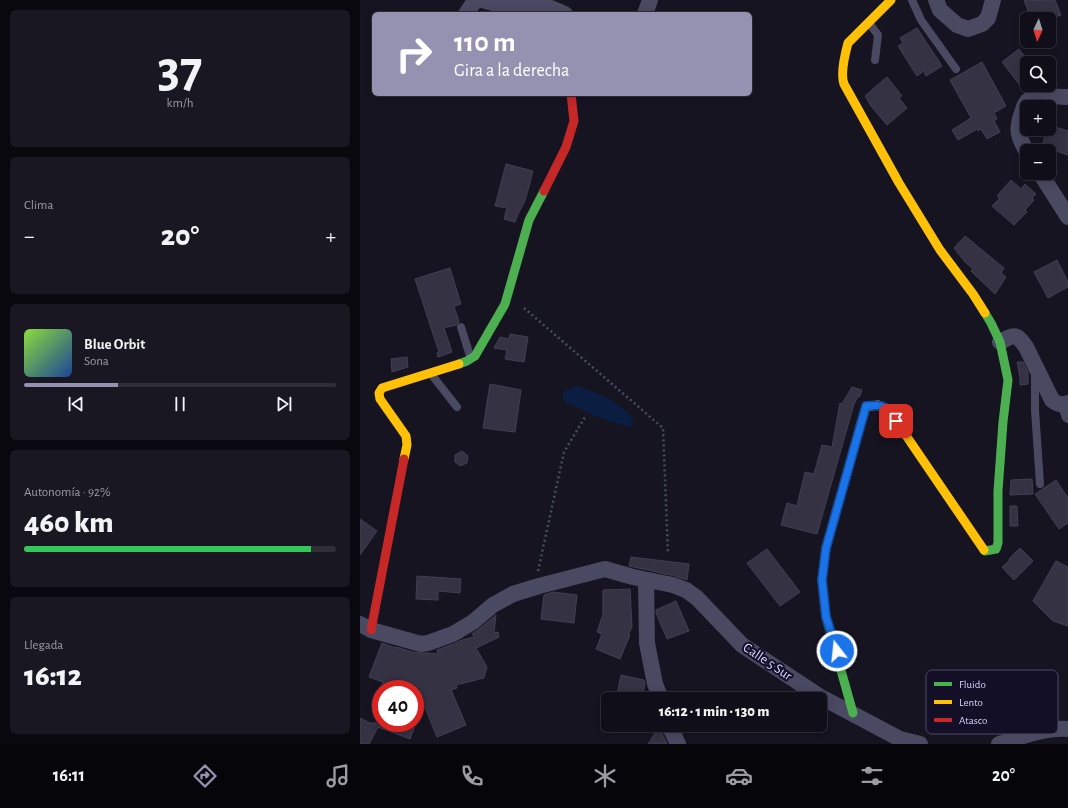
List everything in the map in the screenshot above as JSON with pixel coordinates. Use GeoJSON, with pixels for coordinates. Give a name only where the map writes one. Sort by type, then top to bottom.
{"type":"FeatureCollection","features":[{"type":"Feature","properties":{"kind":"street"},"geometry":{"type":"LineString","coordinates":[[467,12],[474,2],[478,0]]}},
{"type":"Feature","properties":{"kind":"street"},"geometry":{"type":"LineString","coordinates":[[482,0],[504,6],[546,6],[560,12]]}},
{"type":"Feature","properties":{"kind":"street"},"geometry":{"type":"LineString","coordinates":[[647,12],[650,0]]}},
{"type":"Feature","properties":{"kind":"street"},"geometry":{"type":"LineString","coordinates":[[853,713],[826,617],[822,580],[826,548],[866,406],[878,405],[888,409],[981,546],[985,551],[996,549],[998,543],[998,491],[1003,422],[1008,380],[1000,342],[991,323],[940,250],[899,183],[842,78],[848,43],[891,0]]}},
{"type":"Feature","properties":{"kind":"street"},"geometry":{"type":"LineString","coordinates":[[936,0],[940,10],[958,25],[968,29],[982,24],[988,18],[993,0]]}},
{"type":"Feature","properties":{"kind":"street"},"geometry":{"type":"LineString","coordinates":[[366,627],[407,445],[406,436],[380,399],[380,393],[382,388],[468,362],[475,356],[505,304],[529,220],[566,147],[574,121],[571,96]]}},
{"type":"Feature","properties":{"kind":"street"},"geometry":{"type":"LineString","coordinates":[[1022,144],[1018,131],[1019,122],[1024,107],[1029,100],[1039,97],[1068,97]]}},
{"type":"Feature","properties":{"kind":"street"},"geometry":{"type":"LineString","coordinates":[[1044,180],[1068,217]]}},
{"type":"Feature","properties":{"kind":"street"},"geometry":{"type":"LineString","coordinates":[[1000,342],[1010,336],[1017,336],[1026,347],[1052,400],[1058,404],[1065,404]]}},
{"type":"Feature","properties":{"kind":"street","name":"Calle 5 Sur"},"geometry":{"type":"LineString","coordinates":[[366,627],[421,644],[428,643],[453,634],[473,622],[493,605],[513,594],[605,569],[646,580],[673,585],[686,590],[697,598],[742,645],[819,696],[900,739],[920,744]]}},
{"type":"Feature","properties":{"kind":"street"},"geometry":{"type":"LineString","coordinates":[[646,580],[647,643],[658,692]]}},
{"type":"Feature","properties":{"kind":"street"},"geometry":{"type":"LineString","coordinates":[[1058,728],[1068,729]]}},
{"type":"Feature","properties":{"kind":"street"},"geometry":{"type":"LineString","coordinates":[[672,732],[678,744]]}},
{"type":"Feature","properties":{"kind":"street"},"geometry":{"type":"LineString","coordinates":[[999,744],[1028,734]]}},
{"type":"Feature","properties":{"kind":"lane"},"geometry":{"type":"LineString","coordinates":[[912,0],[921,20],[956,69]]}},
{"type":"Feature","properties":{"kind":"lane"},"geometry":{"type":"LineString","coordinates":[[868,22],[878,35],[875,60]]}},
{"type":"Feature","properties":{"kind":"lane"},"geometry":{"type":"LineString","coordinates":[[462,327],[471,359]]}},
{"type":"Feature","properties":{"kind":"lane"},"geometry":{"type":"LineString","coordinates":[[1034,364],[1035,410],[1040,484]]}},
{"type":"Feature","properties":{"kind":"lane"},"geometry":{"type":"LineString","coordinates":[[430,373],[457,407]]}},
{"type":"Feature","properties":{"kind":"lane"},"geometry":{"type":"LineString","coordinates":[[1065,404],[1066,418],[1068,419]]}},
{"type":"Feature","properties":{"kind":"path"},"geometry":{"type":"LineString","coordinates":[[508,295],[663,428],[668,554]]}},
{"type":"Feature","properties":{"kind":"path"},"geometry":{"type":"LineString","coordinates":[[535,587],[564,452],[585,418]]}},
{"type":"Feature","properties":{"kind":"water"},"geometry":{"type":"Polygon","coordinates":[[[578,386],[601,395],[617,404],[630,415],[634,422],[630,427],[621,425],[596,416],[564,401],[562,397],[564,391],[578,386]]]}},
{"type":"Feature","properties":{"kind":"building"},"geometry":{"type":"Polygon","coordinates":[[[1024,0],[1055,0],[1061,15],[1056,17],[1056,12],[1028,12],[1024,0]]]}},
{"type":"Feature","properties":{"kind":"building"},"geometry":{"type":"Polygon","coordinates":[[[917,28],[942,66],[926,76],[924,71],[917,76],[898,46],[903,43],[900,38],[917,28]]]}},
{"type":"Feature","properties":{"kind":"building"},"geometry":{"type":"Polygon","coordinates":[[[1019,49],[1025,56],[1020,56],[1020,83],[1019,84],[1002,62],[1019,49]]]}},
{"type":"Feature","properties":{"kind":"building"},"geometry":{"type":"Polygon","coordinates":[[[982,62],[1006,106],[994,113],[997,119],[994,121],[1000,132],[987,139],[981,129],[978,131],[977,129],[958,140],[952,130],[971,118],[950,80],[982,62]]]}},
{"type":"Feature","properties":{"kind":"building"},"geometry":{"type":"Polygon","coordinates":[[[887,77],[902,96],[899,98],[907,108],[887,125],[871,106],[865,96],[887,77]]]}},
{"type":"Feature","properties":{"kind":"building"},"geometry":{"type":"Polygon","coordinates":[[[1056,127],[1068,131],[1068,155],[1056,151],[1056,144],[1043,144],[1045,136],[1056,136],[1056,127]]]}},
{"type":"Feature","properties":{"kind":"building"},"geometry":{"type":"Polygon","coordinates":[[[506,164],[533,171],[525,201],[515,222],[504,219],[507,208],[495,206],[506,164]]]}},
{"type":"Feature","properties":{"kind":"building"},"geometry":{"type":"Polygon","coordinates":[[[1011,180],[1021,189],[1025,184],[1036,194],[1032,198],[1034,200],[1025,210],[1027,212],[1014,225],[992,206],[1000,198],[997,196],[1011,180]]]}},
{"type":"Feature","properties":{"kind":"building"},"geometry":{"type":"Polygon","coordinates":[[[965,236],[1004,268],[1001,273],[1006,277],[995,294],[971,271],[973,269],[965,262],[954,248],[965,236]]]}},
{"type":"Feature","properties":{"kind":"building"},"geometry":{"type":"Polygon","coordinates":[[[1057,260],[1068,282],[1068,287],[1048,298],[1034,272],[1057,260]]]}},
{"type":"Feature","properties":{"kind":"building"},"geometry":{"type":"Polygon","coordinates":[[[450,268],[461,304],[454,306],[459,322],[456,325],[444,328],[452,352],[438,357],[437,353],[439,352],[415,279],[450,268]]]}},
{"type":"Feature","properties":{"kind":"building"},"geometry":{"type":"Polygon","coordinates":[[[510,334],[528,337],[524,362],[505,359],[507,350],[494,348],[500,337],[509,339],[510,334]]]}},
{"type":"Feature","properties":{"kind":"building"},"geometry":{"type":"Polygon","coordinates":[[[407,357],[408,367],[392,372],[391,359],[407,357]]]}},
{"type":"Feature","properties":{"kind":"building"},"geometry":{"type":"Polygon","coordinates":[[[1017,362],[1023,362],[1028,372],[1028,384],[1020,385],[1017,362]]]}},
{"type":"Feature","properties":{"kind":"building"},"geometry":{"type":"Polygon","coordinates":[[[490,384],[521,390],[515,432],[483,428],[490,384]]]}},
{"type":"Feature","properties":{"kind":"building"},"geometry":{"type":"Polygon","coordinates":[[[852,387],[862,390],[860,396],[854,404],[817,534],[781,525],[787,503],[797,506],[805,472],[814,474],[822,445],[832,447],[840,403],[842,404],[852,387]]]}},
{"type":"Feature","properties":{"kind":"building"},"geometry":{"type":"Polygon","coordinates":[[[462,451],[468,456],[467,463],[460,466],[455,462],[455,455],[462,451]]]}},
{"type":"Feature","properties":{"kind":"building"},"geometry":{"type":"Polygon","coordinates":[[[1032,479],[1033,494],[1010,495],[1011,480],[1032,479]]]}},
{"type":"Feature","properties":{"kind":"building"},"geometry":{"type":"Polygon","coordinates":[[[1056,480],[1068,498],[1068,523],[1059,529],[1035,494],[1056,480]]]}},
{"type":"Feature","properties":{"kind":"building"},"geometry":{"type":"Polygon","coordinates":[[[1010,506],[1017,506],[1018,526],[1010,526],[1010,506]]]}},
{"type":"Feature","properties":{"kind":"building"},"geometry":{"type":"Polygon","coordinates":[[[360,519],[377,531],[360,555],[360,519]]]}},
{"type":"Feature","properties":{"kind":"building"},"geometry":{"type":"Polygon","coordinates":[[[1020,548],[1033,561],[1014,580],[1002,567],[1020,548]]]}},
{"type":"Feature","properties":{"kind":"building"},"geometry":{"type":"Polygon","coordinates":[[[767,549],[800,592],[780,606],[747,563],[767,549]]]}},
{"type":"Feature","properties":{"kind":"building"},"geometry":{"type":"Polygon","coordinates":[[[631,557],[689,564],[687,580],[629,566],[631,557]]]}},
{"type":"Feature","properties":{"kind":"building"},"geometry":{"type":"Polygon","coordinates":[[[1056,561],[1068,567],[1068,626],[1053,621],[1033,601],[1056,561]]]}},
{"type":"Feature","properties":{"kind":"building"},"geometry":{"type":"Polygon","coordinates":[[[417,576],[461,579],[460,593],[438,591],[438,600],[416,599],[417,576]]]}},
{"type":"Feature","properties":{"kind":"building"},"geometry":{"type":"Polygon","coordinates":[[[630,589],[632,627],[620,659],[596,649],[602,634],[597,632],[603,614],[603,590],[630,589]]]}},
{"type":"Feature","properties":{"kind":"building"},"geometry":{"type":"Polygon","coordinates":[[[553,592],[577,595],[574,623],[541,619],[544,595],[553,592]]]}},
{"type":"Feature","properties":{"kind":"building"},"geometry":{"type":"Polygon","coordinates":[[[676,601],[689,631],[667,639],[656,610],[676,601]]]}},
{"type":"Feature","properties":{"kind":"building"},"geometry":{"type":"Polygon","coordinates":[[[496,615],[494,633],[498,632],[499,637],[476,648],[487,667],[484,678],[456,685],[457,688],[451,690],[466,725],[437,737],[424,705],[424,680],[377,680],[369,677],[382,643],[413,652],[438,654],[437,650],[474,637],[472,634],[496,615]]]}},
{"type":"Feature","properties":{"kind":"building"},"geometry":{"type":"Polygon","coordinates":[[[621,675],[644,680],[643,692],[617,692],[621,675]]]}},
{"type":"Feature","properties":{"kind":"building"},"geometry":{"type":"Polygon","coordinates":[[[360,718],[372,723],[372,732],[375,732],[369,744],[360,744],[360,718]]]}},
{"type":"Feature","properties":{"kind":"building"},"geometry":{"type":"Polygon","coordinates":[[[391,732],[413,732],[410,739],[391,732]]]}},
{"type":"Feature","properties":{"kind":"building"},"geometry":{"type":"Polygon","coordinates":[[[656,732],[661,732],[667,744],[648,744],[656,732]]]}},
{"type":"Feature","properties":{"kind":"traffic: fast"},"geometry":{"type":"LineString","coordinates":[[459,364],[475,356],[505,304],[529,220],[544,191]]}},
{"type":"Feature","properties":{"kind":"traffic: fast"},"geometry":{"type":"LineString","coordinates":[[984,550],[996,549],[998,543],[998,491],[1003,422],[1008,380],[1000,342],[985,313]]}},
{"type":"Feature","properties":{"kind":"traffic: fast"},"geometry":{"type":"LineString","coordinates":[[853,713],[826,617],[822,580],[826,548],[860,427]]}},
{"type":"Feature","properties":{"kind":"traffic: slow"},"geometry":{"type":"LineString","coordinates":[[891,0],[848,43],[844,58],[844,84],[899,183],[940,250],[973,294],[985,313]]}},
{"type":"Feature","properties":{"kind":"traffic: slow"},"geometry":{"type":"LineString","coordinates":[[404,459],[407,445],[406,436],[380,399],[379,393],[382,388],[459,364]]}},
{"type":"Feature","properties":{"kind":"traffic: slow"},"geometry":{"type":"LineString","coordinates":[[860,427],[866,407],[878,405],[888,409],[984,550]]}},
{"type":"Feature","properties":{"kind":"traffic: jam"},"geometry":{"type":"LineString","coordinates":[[544,191],[566,147],[574,121],[571,96]]}},
{"type":"Feature","properties":{"kind":"traffic: jam"},"geometry":{"type":"LineString","coordinates":[[371,630],[404,459]]}},
{"type":"Feature","properties":{"kind":"route"},"geometry":{"type":"LineString","coordinates":[[837,651],[826,617],[822,580],[826,548],[866,406],[878,405],[888,409],[896,421]]}}]}
